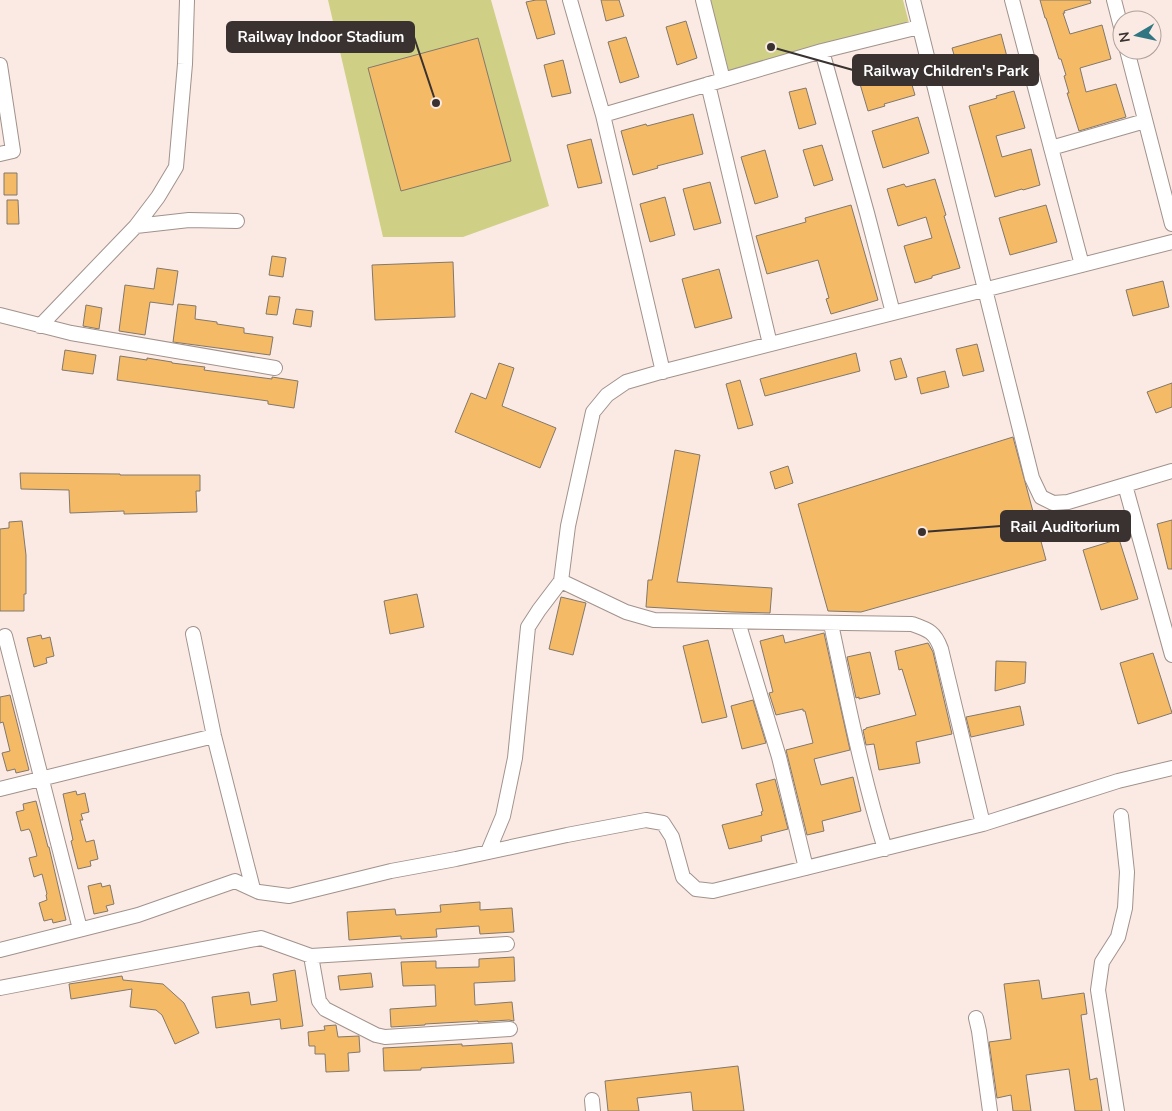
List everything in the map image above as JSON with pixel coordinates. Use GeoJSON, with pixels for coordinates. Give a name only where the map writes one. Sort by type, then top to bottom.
{"type":"FeatureCollection","features":[{"type":"Feature","properties":{"kind":"street"},"geometry":{"type":"LineString","coordinates":[[40,326],[136,226],[158,197],[176,167],[185,64],[187,0]]}},
{"type":"Feature","properties":{"kind":"street"},"geometry":{"type":"LineString","coordinates":[[570,0],[603,115],[662,372]]}},
{"type":"Feature","properties":{"kind":"street"},"geometry":{"type":"LineString","coordinates":[[703,0],[723,80]]}},
{"type":"Feature","properties":{"kind":"street"},"geometry":{"type":"LineString","coordinates":[[913,0],[1032,478],[1041,497],[1053,503],[1068,502],[1172,471]]}},
{"type":"Feature","properties":{"kind":"street"},"geometry":{"type":"LineString","coordinates":[[1012,0],[1082,265]]}},
{"type":"Feature","properties":{"kind":"street"},"geometry":{"type":"LineString","coordinates":[[603,115],[822,51],[919,27]]}},
{"type":"Feature","properties":{"kind":"street"},"geometry":{"type":"LineString","coordinates":[[822,51],[868,213],[893,313]]}},
{"type":"Feature","properties":{"kind":"street"},"geometry":{"type":"LineString","coordinates":[[1130,60],[1172,224]]}},
{"type":"Feature","properties":{"kind":"street"},"geometry":{"type":"LineString","coordinates":[[0,65],[13,151],[0,154]]}},
{"type":"Feature","properties":{"kind":"street"},"geometry":{"type":"LineString","coordinates":[[708,84],[770,344]]}},
{"type":"Feature","properties":{"kind":"street"},"geometry":{"type":"LineString","coordinates":[[1051,148],[1145,121]]}},
{"type":"Feature","properties":{"kind":"street"},"geometry":{"type":"LineString","coordinates":[[136,226],[189,220],[237,221]]}},
{"type":"Feature","properties":{"kind":"street"},"geometry":{"type":"LineString","coordinates":[[488,852],[503,816],[515,758],[528,627],[561,581],[568,526],[593,412],[607,395],[626,382],[662,372],[1172,242]]}},
{"type":"Feature","properties":{"kind":"street"},"geometry":{"type":"LineString","coordinates":[[0,316],[71,333],[275,368]]}},
{"type":"Feature","properties":{"kind":"street"},"geometry":{"type":"LineString","coordinates":[[1125,485],[1172,655]]}},
{"type":"Feature","properties":{"kind":"street"},"geometry":{"type":"LineString","coordinates":[[561,581],[626,612],[654,620],[912,624],[928,629],[937,638],[941,649],[983,824]]}},
{"type":"Feature","properties":{"kind":"street"},"geometry":{"type":"LineString","coordinates":[[738,622],[779,757],[806,868]]}},
{"type":"Feature","properties":{"kind":"street"},"geometry":{"type":"LineString","coordinates":[[831,624],[850,718],[885,849]]}},
{"type":"Feature","properties":{"kind":"street"},"geometry":{"type":"LineString","coordinates":[[193,634],[214,736],[253,889]]}},
{"type":"Feature","properties":{"kind":"street"},"geometry":{"type":"LineString","coordinates":[[5,636],[80,929]]}},
{"type":"Feature","properties":{"kind":"street"},"geometry":{"type":"LineString","coordinates":[[0,789],[214,736]]}},
{"type":"Feature","properties":{"kind":"street"},"geometry":{"type":"LineString","coordinates":[[0,950],[138,915],[235,880],[259,892],[289,896],[391,871],[646,820],[663,823],[672,837],[683,877],[696,889],[713,891],[983,824],[1118,781],[1172,768]]}},
{"type":"Feature","properties":{"kind":"street"},"geometry":{"type":"LineString","coordinates":[[1117,1111],[1098,990],[1102,962],[1118,937],[1125,908],[1127,872],[1121,816]]}},
{"type":"Feature","properties":{"kind":"street"},"geometry":{"type":"LineString","coordinates":[[0,988],[261,938],[311,956],[507,944]]}},
{"type":"Feature","properties":{"kind":"street"},"geometry":{"type":"LineString","coordinates":[[311,956],[318,1001],[321,1005],[325,1009],[376,1035],[385,1037],[510,1029]]}},
{"type":"Feature","properties":{"kind":"street"},"geometry":{"type":"LineString","coordinates":[[976,1018],[990,1111]]}},
{"type":"Feature","properties":{"kind":"green space"},"geometry":{"type":"Polygon","coordinates":[[[328,0],[491,0],[549,206],[463,237],[383,237],[328,0]]]}},
{"type":"Feature","properties":{"kind":"green space"},"geometry":{"type":"Polygon","coordinates":[[[710,0],[903,0],[909,23],[729,72],[710,0]]]}},
{"type":"Feature","properties":{"kind":"building"},"geometry":{"type":"Polygon","coordinates":[[[546,0],[555,34],[537,39],[526,2],[546,0]]]}},
{"type":"Feature","properties":{"kind":"building"},"geometry":{"type":"Polygon","coordinates":[[[601,0],[619,0],[624,16],[606,21],[601,0]]]}},
{"type":"Feature","properties":{"kind":"building"},"geometry":{"type":"Polygon","coordinates":[[[1040,0],[1090,0],[1091,3],[1064,11],[1065,13],[1063,13],[1070,34],[1102,25],[1111,59],[1080,68],[1086,92],[1116,84],[1126,117],[1079,131],[1067,93],[1069,93],[1064,76],[1066,75],[1040,0]]]}},
{"type":"Feature","properties":{"kind":"building"},"geometry":{"type":"Polygon","coordinates":[[[686,21],[697,58],[677,65],[666,27],[686,21]]]}},
{"type":"Feature","properties":{"kind":"building"},"geometry":{"type":"Polygon","coordinates":[[[1001,34],[1011,72],[963,85],[952,48],[1001,34]]]}},
{"type":"Feature","properties":{"kind":"building"},"geometry":{"type":"Polygon","coordinates":[[[626,37],[639,77],[620,83],[608,42],[626,37]]]}},
{"type":"Feature","properties":{"kind":"building"},"geometry":{"type":"Polygon","coordinates":[[[478,38],[511,161],[401,191],[368,68],[478,38]]]}},
{"type":"Feature","properties":{"kind":"building"},"geometry":{"type":"Polygon","coordinates":[[[904,58],[915,95],[868,111],[857,74],[904,58]]]}},
{"type":"Feature","properties":{"kind":"building"},"geometry":{"type":"Polygon","coordinates":[[[563,60],[571,93],[552,97],[544,65],[563,60]]]}},
{"type":"Feature","properties":{"kind":"building"},"geometry":{"type":"Polygon","coordinates":[[[806,88],[816,124],[799,129],[789,92],[806,88]]]}},
{"type":"Feature","properties":{"kind":"building"},"geometry":{"type":"Polygon","coordinates":[[[1014,91],[1025,128],[996,136],[1002,157],[1031,149],[1040,185],[995,197],[969,106],[1014,91]]]}},
{"type":"Feature","properties":{"kind":"building"},"geometry":{"type":"Polygon","coordinates":[[[693,114],[703,154],[657,166],[658,168],[633,175],[621,131],[693,114]]]}},
{"type":"Feature","properties":{"kind":"building"},"geometry":{"type":"Polygon","coordinates":[[[918,117],[929,153],[883,168],[872,131],[918,117]]]}},
{"type":"Feature","properties":{"kind":"building"},"geometry":{"type":"Polygon","coordinates":[[[591,139],[602,183],[578,188],[567,145],[591,139]]]}},
{"type":"Feature","properties":{"kind":"building"},"geometry":{"type":"Polygon","coordinates":[[[822,145],[833,180],[814,186],[803,150],[822,145]]]}},
{"type":"Feature","properties":{"kind":"building"},"geometry":{"type":"Polygon","coordinates":[[[765,150],[778,197],[755,204],[741,157],[765,150]]]}},
{"type":"Feature","properties":{"kind":"building"},"geometry":{"type":"Polygon","coordinates":[[[4,173],[17,173],[17,195],[4,195],[4,173]]]}},
{"type":"Feature","properties":{"kind":"building"},"geometry":{"type":"Polygon","coordinates":[[[935,179],[960,268],[915,283],[904,246],[932,238],[926,217],[898,226],[887,189],[904,184],[906,187],[935,179]]]}},
{"type":"Feature","properties":{"kind":"building"},"geometry":{"type":"Polygon","coordinates":[[[710,182],[721,223],[694,230],[683,189],[710,182]]]}},
{"type":"Feature","properties":{"kind":"building"},"geometry":{"type":"Polygon","coordinates":[[[665,197],[675,235],[650,242],[640,204],[665,197]]]}},
{"type":"Feature","properties":{"kind":"building"},"geometry":{"type":"Polygon","coordinates":[[[7,200],[18,200],[19,224],[7,224],[7,200]]]}},
{"type":"Feature","properties":{"kind":"building"},"geometry":{"type":"Polygon","coordinates":[[[851,205],[878,300],[831,314],[826,299],[829,298],[818,260],[767,274],[756,236],[806,222],[805,218],[851,205]]]}},
{"type":"Feature","properties":{"kind":"building"},"geometry":{"type":"Polygon","coordinates":[[[1046,205],[1057,242],[1010,255],[999,218],[1046,205]]]}},
{"type":"Feature","properties":{"kind":"building"},"geometry":{"type":"Polygon","coordinates":[[[272,256],[286,258],[283,277],[269,275],[272,256]]]}},
{"type":"Feature","properties":{"kind":"building"},"geometry":{"type":"Polygon","coordinates":[[[453,262],[455,317],[375,320],[372,265],[453,262]]]}},
{"type":"Feature","properties":{"kind":"building"},"geometry":{"type":"Polygon","coordinates":[[[157,268],[178,271],[173,305],[150,302],[145,335],[119,331],[125,285],[154,289],[157,268]]]}},
{"type":"Feature","properties":{"kind":"building"},"geometry":{"type":"Polygon","coordinates":[[[719,269],[732,318],[695,328],[682,279],[719,269]]]}},
{"type":"Feature","properties":{"kind":"building"},"geometry":{"type":"Polygon","coordinates":[[[1163,281],[1169,307],[1133,316],[1126,290],[1163,281]]]}},
{"type":"Feature","properties":{"kind":"building"},"geometry":{"type":"Polygon","coordinates":[[[269,296],[280,297],[277,315],[266,314],[269,296]]]}},
{"type":"Feature","properties":{"kind":"building"},"geometry":{"type":"Polygon","coordinates":[[[178,304],[196,306],[195,319],[244,328],[244,333],[273,337],[270,355],[173,342],[178,304]]]}},
{"type":"Feature","properties":{"kind":"building"},"geometry":{"type":"Polygon","coordinates":[[[86,305],[102,308],[99,329],[83,326],[86,305]]]}},
{"type":"Feature","properties":{"kind":"building"},"geometry":{"type":"Polygon","coordinates":[[[296,309],[313,311],[311,327],[293,324],[296,309]]]}},
{"type":"Feature","properties":{"kind":"building"},"geometry":{"type":"Polygon","coordinates":[[[977,344],[984,371],[963,376],[956,349],[977,344]]]}},
{"type":"Feature","properties":{"kind":"building"},"geometry":{"type":"Polygon","coordinates":[[[65,350],[96,355],[93,374],[62,370],[65,350]]]}},
{"type":"Feature","properties":{"kind":"building"},"geometry":{"type":"Polygon","coordinates":[[[856,353],[860,371],[765,396],[760,379],[856,353]]]}},
{"type":"Feature","properties":{"kind":"building"},"geometry":{"type":"Polygon","coordinates":[[[120,356],[205,367],[204,370],[298,381],[294,408],[268,404],[268,401],[117,380],[120,356]]]}},
{"type":"Feature","properties":{"kind":"building"},"geometry":{"type":"Polygon","coordinates":[[[901,358],[907,377],[895,380],[890,361],[901,358]]]}},
{"type":"Feature","properties":{"kind":"building"},"geometry":{"type":"Polygon","coordinates":[[[499,363],[514,368],[502,406],[556,428],[540,468],[455,432],[471,393],[486,399],[499,363]]]}},
{"type":"Feature","properties":{"kind":"building"},"geometry":{"type":"Polygon","coordinates":[[[945,371],[949,387],[921,394],[917,378],[945,371]]]}},
{"type":"Feature","properties":{"kind":"building"},"geometry":{"type":"Polygon","coordinates":[[[740,380],[753,425],[738,429],[726,384],[740,380]]]}},
{"type":"Feature","properties":{"kind":"building"},"geometry":{"type":"Polygon","coordinates":[[[1172,383],[1172,407],[1156,413],[1147,392],[1172,383]]]}},
{"type":"Feature","properties":{"kind":"building"},"geometry":{"type":"Polygon","coordinates":[[[1013,437],[1046,560],[861,612],[828,611],[798,504],[1013,437]]]}},
{"type":"Feature","properties":{"kind":"building"},"geometry":{"type":"Polygon","coordinates":[[[675,450],[700,455],[677,582],[772,588],[770,613],[646,607],[648,580],[652,580],[675,450]]]}},
{"type":"Feature","properties":{"kind":"building"},"geometry":{"type":"Polygon","coordinates":[[[788,466],[793,483],[775,489],[770,472],[788,466]]]}},
{"type":"Feature","properties":{"kind":"building"},"geometry":{"type":"Polygon","coordinates":[[[20,473],[200,475],[200,491],[196,491],[197,512],[124,514],[124,511],[70,513],[69,490],[21,489],[20,473]]]}},
{"type":"Feature","properties":{"kind":"building"},"geometry":{"type":"Polygon","coordinates":[[[1172,520],[1172,569],[1168,569],[1157,524],[1172,520]]]}},
{"type":"Feature","properties":{"kind":"building"},"geometry":{"type":"Polygon","coordinates":[[[22,521],[26,555],[24,611],[0,611],[0,529],[9,528],[9,522],[22,521]]]}},
{"type":"Feature","properties":{"kind":"building"},"geometry":{"type":"Polygon","coordinates":[[[1119,539],[1138,599],[1101,610],[1083,550],[1119,539]]]}},
{"type":"Feature","properties":{"kind":"building"},"geometry":{"type":"Polygon","coordinates":[[[417,594],[424,627],[390,634],[384,601],[417,594]]]}},
{"type":"Feature","properties":{"kind":"building"},"geometry":{"type":"Polygon","coordinates":[[[561,597],[586,603],[573,655],[549,649],[561,597]]]}},
{"type":"Feature","properties":{"kind":"building"},"geometry":{"type":"Polygon","coordinates":[[[824,633],[850,750],[814,759],[821,785],[853,777],[861,811],[822,821],[824,831],[807,835],[786,750],[813,743],[803,709],[776,715],[769,693],[773,692],[760,641],[783,635],[785,643],[824,633]]]}},
{"type":"Feature","properties":{"kind":"building"},"geometry":{"type":"Polygon","coordinates":[[[41,635],[42,639],[50,637],[54,656],[46,658],[47,663],[34,667],[27,638],[41,635]]]}},
{"type":"Feature","properties":{"kind":"building"},"geometry":{"type":"Polygon","coordinates":[[[708,640],[727,717],[702,723],[683,646],[708,640]]]}},
{"type":"Feature","properties":{"kind":"building"},"geometry":{"type":"Polygon","coordinates":[[[928,643],[933,652],[952,734],[916,742],[920,763],[879,770],[874,744],[866,745],[863,730],[916,715],[902,669],[899,670],[895,651],[928,643]]]}},
{"type":"Feature","properties":{"kind":"building"},"geometry":{"type":"Polygon","coordinates":[[[870,652],[880,694],[859,699],[859,697],[856,698],[847,657],[870,652]]]}},
{"type":"Feature","properties":{"kind":"building"},"geometry":{"type":"Polygon","coordinates":[[[1153,653],[1172,713],[1138,724],[1120,663],[1153,653]]]}},
{"type":"Feature","properties":{"kind":"building"},"geometry":{"type":"Polygon","coordinates":[[[996,661],[1026,662],[1025,683],[995,691],[996,661]]]}},
{"type":"Feature","properties":{"kind":"building"},"geometry":{"type":"Polygon","coordinates":[[[10,695],[29,770],[16,773],[15,769],[7,771],[2,753],[10,751],[3,722],[0,723],[0,697],[10,695]]]}},
{"type":"Feature","properties":{"kind":"building"},"geometry":{"type":"Polygon","coordinates":[[[753,700],[766,743],[742,749],[731,706],[753,700]]]}},
{"type":"Feature","properties":{"kind":"building"},"geometry":{"type":"Polygon","coordinates":[[[1020,706],[1024,725],[971,737],[966,717],[1020,706]]]}},
{"type":"Feature","properties":{"kind":"building"},"geometry":{"type":"Polygon","coordinates":[[[775,779],[788,829],[761,836],[762,841],[729,849],[722,825],[762,815],[761,812],[763,811],[756,784],[775,779]]]}},
{"type":"Feature","properties":{"kind":"building"},"geometry":{"type":"Polygon","coordinates":[[[76,791],[77,795],[85,793],[89,812],[81,814],[83,820],[80,820],[86,842],[94,840],[98,859],[90,861],[91,866],[78,869],[63,794],[76,791]]]}},
{"type":"Feature","properties":{"kind":"building"},"geometry":{"type":"Polygon","coordinates":[[[36,801],[66,920],[53,923],[52,919],[44,921],[39,903],[47,900],[42,874],[34,877],[29,858],[37,856],[31,833],[29,829],[21,831],[16,812],[24,810],[23,804],[36,801]]]}},
{"type":"Feature","properties":{"kind":"building"},"geometry":{"type":"Polygon","coordinates":[[[101,883],[102,887],[110,885],[114,904],[106,906],[108,911],[94,914],[88,886],[101,883]]]}},
{"type":"Feature","properties":{"kind":"building"},"geometry":{"type":"Polygon","coordinates":[[[480,902],[480,910],[512,908],[514,932],[480,934],[479,926],[436,929],[437,937],[401,939],[401,936],[349,940],[347,912],[395,909],[396,915],[441,912],[440,905],[480,902]]]}},
{"type":"Feature","properties":{"kind":"building"},"geometry":{"type":"Polygon","coordinates":[[[514,957],[515,981],[474,983],[475,1005],[512,1002],[514,1021],[478,1021],[391,1027],[390,1009],[436,1006],[435,985],[403,986],[401,962],[436,961],[436,968],[479,967],[479,959],[514,957]]]}},
{"type":"Feature","properties":{"kind":"building"},"geometry":{"type":"Polygon","coordinates":[[[295,970],[303,1026],[281,1029],[280,1019],[216,1028],[212,997],[249,992],[251,1005],[277,1001],[273,974],[295,970]]]}},
{"type":"Feature","properties":{"kind":"building"},"geometry":{"type":"Polygon","coordinates":[[[371,973],[373,987],[340,990],[338,976],[371,973]]]}},
{"type":"Feature","properties":{"kind":"building"},"geometry":{"type":"Polygon","coordinates":[[[122,976],[123,980],[163,984],[184,1003],[199,1033],[175,1044],[162,1015],[156,1010],[130,1007],[132,989],[71,999],[69,984],[122,976]]]}},
{"type":"Feature","properties":{"kind":"building"},"geometry":{"type":"Polygon","coordinates":[[[1039,980],[1042,999],[1084,993],[1087,1014],[1081,1015],[1090,1080],[1097,1078],[1102,1111],[1075,1111],[1069,1069],[1026,1075],[1031,1111],[1013,1111],[1011,1095],[997,1098],[989,1042],[1011,1039],[1004,984],[1039,980]]]}},
{"type":"Feature","properties":{"kind":"building"},"geometry":{"type":"Polygon","coordinates":[[[336,1025],[338,1037],[359,1036],[360,1052],[348,1053],[349,1071],[326,1072],[325,1054],[315,1054],[315,1046],[309,1046],[308,1032],[325,1030],[324,1026],[336,1025]]]}},
{"type":"Feature","properties":{"kind":"building"},"geometry":{"type":"Polygon","coordinates":[[[512,1043],[514,1063],[384,1071],[383,1048],[512,1043]]]}},
{"type":"Feature","properties":{"kind":"building"},"geometry":{"type":"Polygon","coordinates":[[[738,1066],[744,1111],[693,1111],[691,1092],[637,1098],[639,1111],[608,1111],[605,1081],[738,1066]]]}},
{"type":"Feature","properties":{"kind":"place","name":"Railway Children's Park"},"geometry":{"type":"Point","coordinates":[771,47]}},
{"type":"Feature","properties":{"kind":"place","name":"Railway Indoor Stadium"},"geometry":{"type":"Point","coordinates":[436,103]}},
{"type":"Feature","properties":{"kind":"place","name":"Rail Auditorium"},"geometry":{"type":"Point","coordinates":[922,532]}}]}
